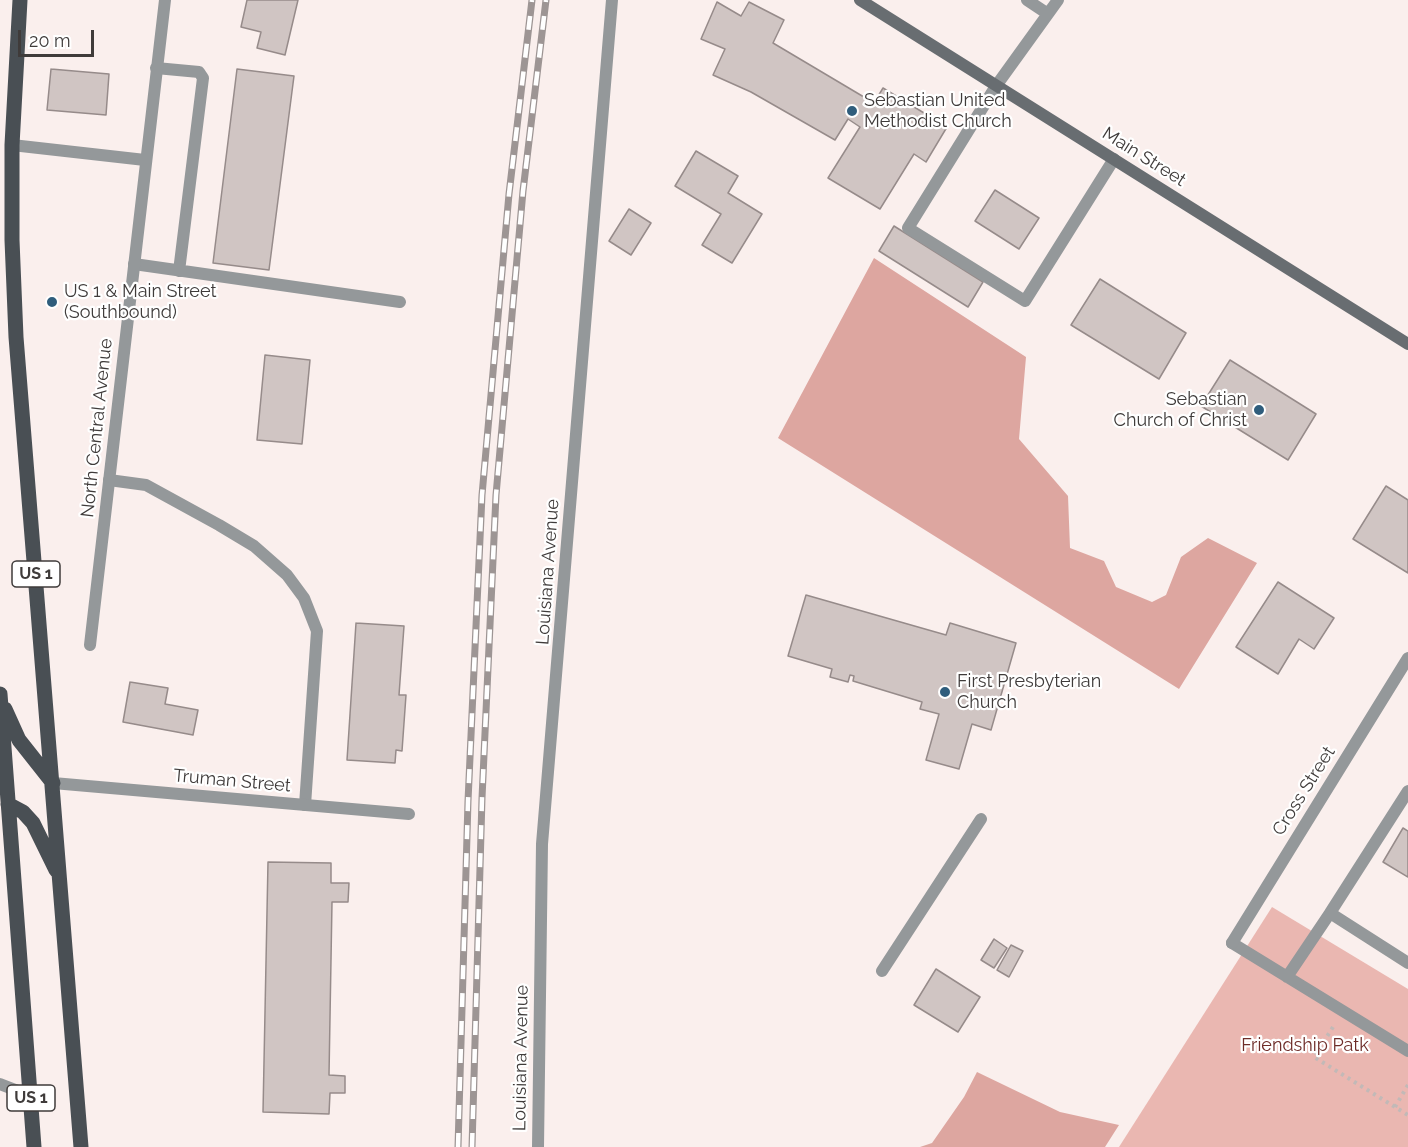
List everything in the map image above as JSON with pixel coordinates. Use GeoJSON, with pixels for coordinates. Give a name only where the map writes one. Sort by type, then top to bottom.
{"type":"FeatureCollection","features":[{"type":"Feature","properties":{"kind":"main road","name":"US 1"},"geometry":{"type":"LineString","coordinates":[[20,0],[12,145],[12,240],[16,337],[81,1147]]}},
{"type":"Feature","properties":{"kind":"main road","name":"US 1"},"geometry":{"type":"LineString","coordinates":[[0,696],[4,805],[34,1147]]}},
{"type":"Feature","properties":{"kind":"main road"},"geometry":{"type":"LineString","coordinates":[[0,696],[19,740],[52,783]]}},
{"type":"Feature","properties":{"kind":"main road"},"geometry":{"type":"LineString","coordinates":[[4,805],[23,812],[33,824],[60,878]]}},
{"type":"Feature","properties":{"kind":"street","name":"North Central Avenue"},"geometry":{"type":"LineString","coordinates":[[90,645],[165,0]]}},
{"type":"Feature","properties":{"kind":"street","name":"Louisiana Avenue"},"geometry":{"type":"LineString","coordinates":[[538,1147],[542,844],[612,0]]}},
{"type":"Feature","properties":{"kind":"street","name":"Main Street"},"geometry":{"type":"LineString","coordinates":[[860,0],[1408,344]]}},
{"type":"Feature","properties":{"kind":"street"},"geometry":{"type":"LineString","coordinates":[[1027,0],[1048,14]]}},
{"type":"Feature","properties":{"kind":"street"},"geometry":{"type":"LineString","coordinates":[[1058,0],[996,86],[908,228],[1025,302],[1114,159]]}},
{"type":"Feature","properties":{"kind":"street"},"geometry":{"type":"LineString","coordinates":[[156,68],[199,72],[203,78],[179,271]]}},
{"type":"Feature","properties":{"kind":"street"},"geometry":{"type":"LineString","coordinates":[[12,145],[145,160]]}},
{"type":"Feature","properties":{"kind":"street"},"geometry":{"type":"LineString","coordinates":[[134,264],[400,302]]}},
{"type":"Feature","properties":{"kind":"street"},"geometry":{"type":"LineString","coordinates":[[109,480],[146,485],[254,546],[286,575],[304,598],[317,631],[305,805]]}},
{"type":"Feature","properties":{"kind":"street","name":"Cross Street"},"geometry":{"type":"LineString","coordinates":[[1287,977],[1232,943],[1408,658]]}},
{"type":"Feature","properties":{"kind":"street","name":"Truman Street"},"geometry":{"type":"LineString","coordinates":[[52,783],[409,814]]}},
{"type":"Feature","properties":{"kind":"street"},"geometry":{"type":"LineString","coordinates":[[1408,790],[1287,977],[1408,1051]]}},
{"type":"Feature","properties":{"kind":"street"},"geometry":{"type":"LineString","coordinates":[[882,971],[981,819]]}},
{"type":"Feature","properties":{"kind":"street"},"geometry":{"type":"LineString","coordinates":[[1330,913],[1408,963]]}},
{"type":"Feature","properties":{"kind":"street"},"geometry":{"type":"LineString","coordinates":[[0,1084],[31,1096]]}},
{"type":"Feature","properties":{"kind":"path"},"geometry":{"type":"LineString","coordinates":[[1335,1024],[1314,1057],[1408,1115]]}},
{"type":"Feature","properties":{"kind":"path"},"geometry":{"type":"LineString","coordinates":[[1395,1107],[1408,1085]]}},
{"type":"Feature","properties":{"kind":"green space","name":"Friendship Patk"},"geometry":{"type":"Polygon","coordinates":[[[1272,907],[1408,989],[1408,1147],[1119,1147],[1272,907]]]}},
{"type":"Feature","properties":{"kind":"shaded area"},"geometry":{"type":"Polygon","coordinates":[[[874,258],[1026,357],[1019,439],[1068,496],[1070,548],[1104,561],[1116,587],[1152,602],[1166,595],[1181,557],[1208,538],[1257,563],[1179,689],[778,438],[874,258]]]}},
{"type":"Feature","properties":{"kind":"shaded area"},"geometry":{"type":"Polygon","coordinates":[[[977,1072],[1060,1112],[1119,1125],[1105,1147],[920,1147],[932,1143],[964,1097],[977,1072]]]}},
{"type":"Feature","properties":{"kind":"building"},"geometry":{"type":"Polygon","coordinates":[[[247,0],[298,0],[285,55],[257,48],[261,32],[241,27],[247,0]]]}},
{"type":"Feature","properties":{"kind":"building","name":"Sebastian United Methodist Church"},"geometry":{"type":"Polygon","coordinates":[[[717,2],[741,16],[749,2],[784,20],[773,43],[874,103],[883,88],[947,127],[926,162],[914,154],[880,209],[828,178],[860,127],[848,119],[835,140],[751,92],[713,75],[725,49],[701,39],[717,2]]]}},
{"type":"Feature","properties":{"kind":"building"},"geometry":{"type":"Polygon","coordinates":[[[51,69],[109,74],[106,115],[47,110],[51,69]]]}},
{"type":"Feature","properties":{"kind":"building"},"geometry":{"type":"Polygon","coordinates":[[[237,69],[294,76],[269,270],[213,263],[237,69]]]}},
{"type":"Feature","properties":{"kind":"building"},"geometry":{"type":"Polygon","coordinates":[[[696,151],[738,176],[728,193],[762,214],[732,263],[702,245],[721,214],[675,186],[696,151]]]}},
{"type":"Feature","properties":{"kind":"building"},"geometry":{"type":"Polygon","coordinates":[[[995,190],[1039,218],[1019,249],[975,221],[995,190]]]}},
{"type":"Feature","properties":{"kind":"building"},"geometry":{"type":"Polygon","coordinates":[[[629,209],[651,223],[631,255],[609,241],[629,209]]]}},
{"type":"Feature","properties":{"kind":"building"},"geometry":{"type":"Polygon","coordinates":[[[894,226],[983,282],[968,307],[879,251],[894,226]]]}},
{"type":"Feature","properties":{"kind":"building"},"geometry":{"type":"Polygon","coordinates":[[[1100,279],[1186,333],[1159,379],[1071,325],[1100,279]]]}},
{"type":"Feature","properties":{"kind":"building"},"geometry":{"type":"Polygon","coordinates":[[[265,355],[310,360],[302,444],[257,440],[265,355]]]}},
{"type":"Feature","properties":{"kind":"building","name":"Sebastian Church of Christ"},"geometry":{"type":"Polygon","coordinates":[[[1230,360],[1316,414],[1288,460],[1201,406],[1230,360]]]}},
{"type":"Feature","properties":{"kind":"building"},"geometry":{"type":"Polygon","coordinates":[[[1386,486],[1408,500],[1408,573],[1353,539],[1386,486]]]}},
{"type":"Feature","properties":{"kind":"building"},"geometry":{"type":"Polygon","coordinates":[[[1278,582],[1334,618],[1314,649],[1299,639],[1278,674],[1236,647],[1278,582]]]}},
{"type":"Feature","properties":{"kind":"building","name":"First Presbyterian Church"},"geometry":{"type":"Polygon","coordinates":[[[806,595],[946,635],[950,623],[1016,643],[991,730],[972,724],[959,769],[926,760],[939,714],[920,709],[922,702],[853,681],[854,676],[850,675],[848,682],[830,677],[832,669],[788,656],[806,595]]]}},
{"type":"Feature","properties":{"kind":"building"},"geometry":{"type":"Polygon","coordinates":[[[356,623],[404,626],[399,695],[406,695],[402,751],[396,750],[395,763],[347,760],[356,623]]]}},
{"type":"Feature","properties":{"kind":"building"},"geometry":{"type":"Polygon","coordinates":[[[130,682],[168,688],[165,704],[198,710],[193,735],[123,722],[130,682]]]}},
{"type":"Feature","properties":{"kind":"building"},"geometry":{"type":"Polygon","coordinates":[[[1403,828],[1408,831],[1408,877],[1383,862],[1403,828]]]}},
{"type":"Feature","properties":{"kind":"building"},"geometry":{"type":"Polygon","coordinates":[[[268,862],[331,863],[331,883],[349,883],[348,902],[332,902],[329,1075],[345,1076],[345,1093],[330,1093],[329,1114],[263,1112],[268,862]]]}},
{"type":"Feature","properties":{"kind":"building"},"geometry":{"type":"Polygon","coordinates":[[[994,939],[1007,948],[994,968],[981,960],[994,939]]]}},
{"type":"Feature","properties":{"kind":"building"},"geometry":{"type":"Polygon","coordinates":[[[1011,945],[1023,951],[1009,977],[997,970],[1011,945]]]}},
{"type":"Feature","properties":{"kind":"building"},"geometry":{"type":"Polygon","coordinates":[[[936,969],[980,997],[958,1032],[914,1005],[936,969]]]}},
{"type":"Feature","properties":{"kind":"railway"},"geometry":{"type":"LineString","coordinates":[[458,1147],[468,801],[482,495],[509,194],[532,0]]}},
{"type":"Feature","properties":{"kind":"railway"},"geometry":{"type":"LineString","coordinates":[[472,1147],[482,798],[496,495],[523,191],[546,0]]}},
{"type":"Feature","properties":{"kind":"place","name":"Sebastian United Methodist Church"},"geometry":{"type":"Point","coordinates":[852,111]}},
{"type":"Feature","properties":{"kind":"place","name":"US 1 & Main Street (Southbound)"},"geometry":{"type":"Point","coordinates":[52,302]}},
{"type":"Feature","properties":{"kind":"place","name":"Sebastian Church of Christ"},"geometry":{"type":"Point","coordinates":[1259,410]}},
{"type":"Feature","properties":{"kind":"place","name":"First Presbyterian Church"},"geometry":{"type":"Point","coordinates":[945,692]}}]}
